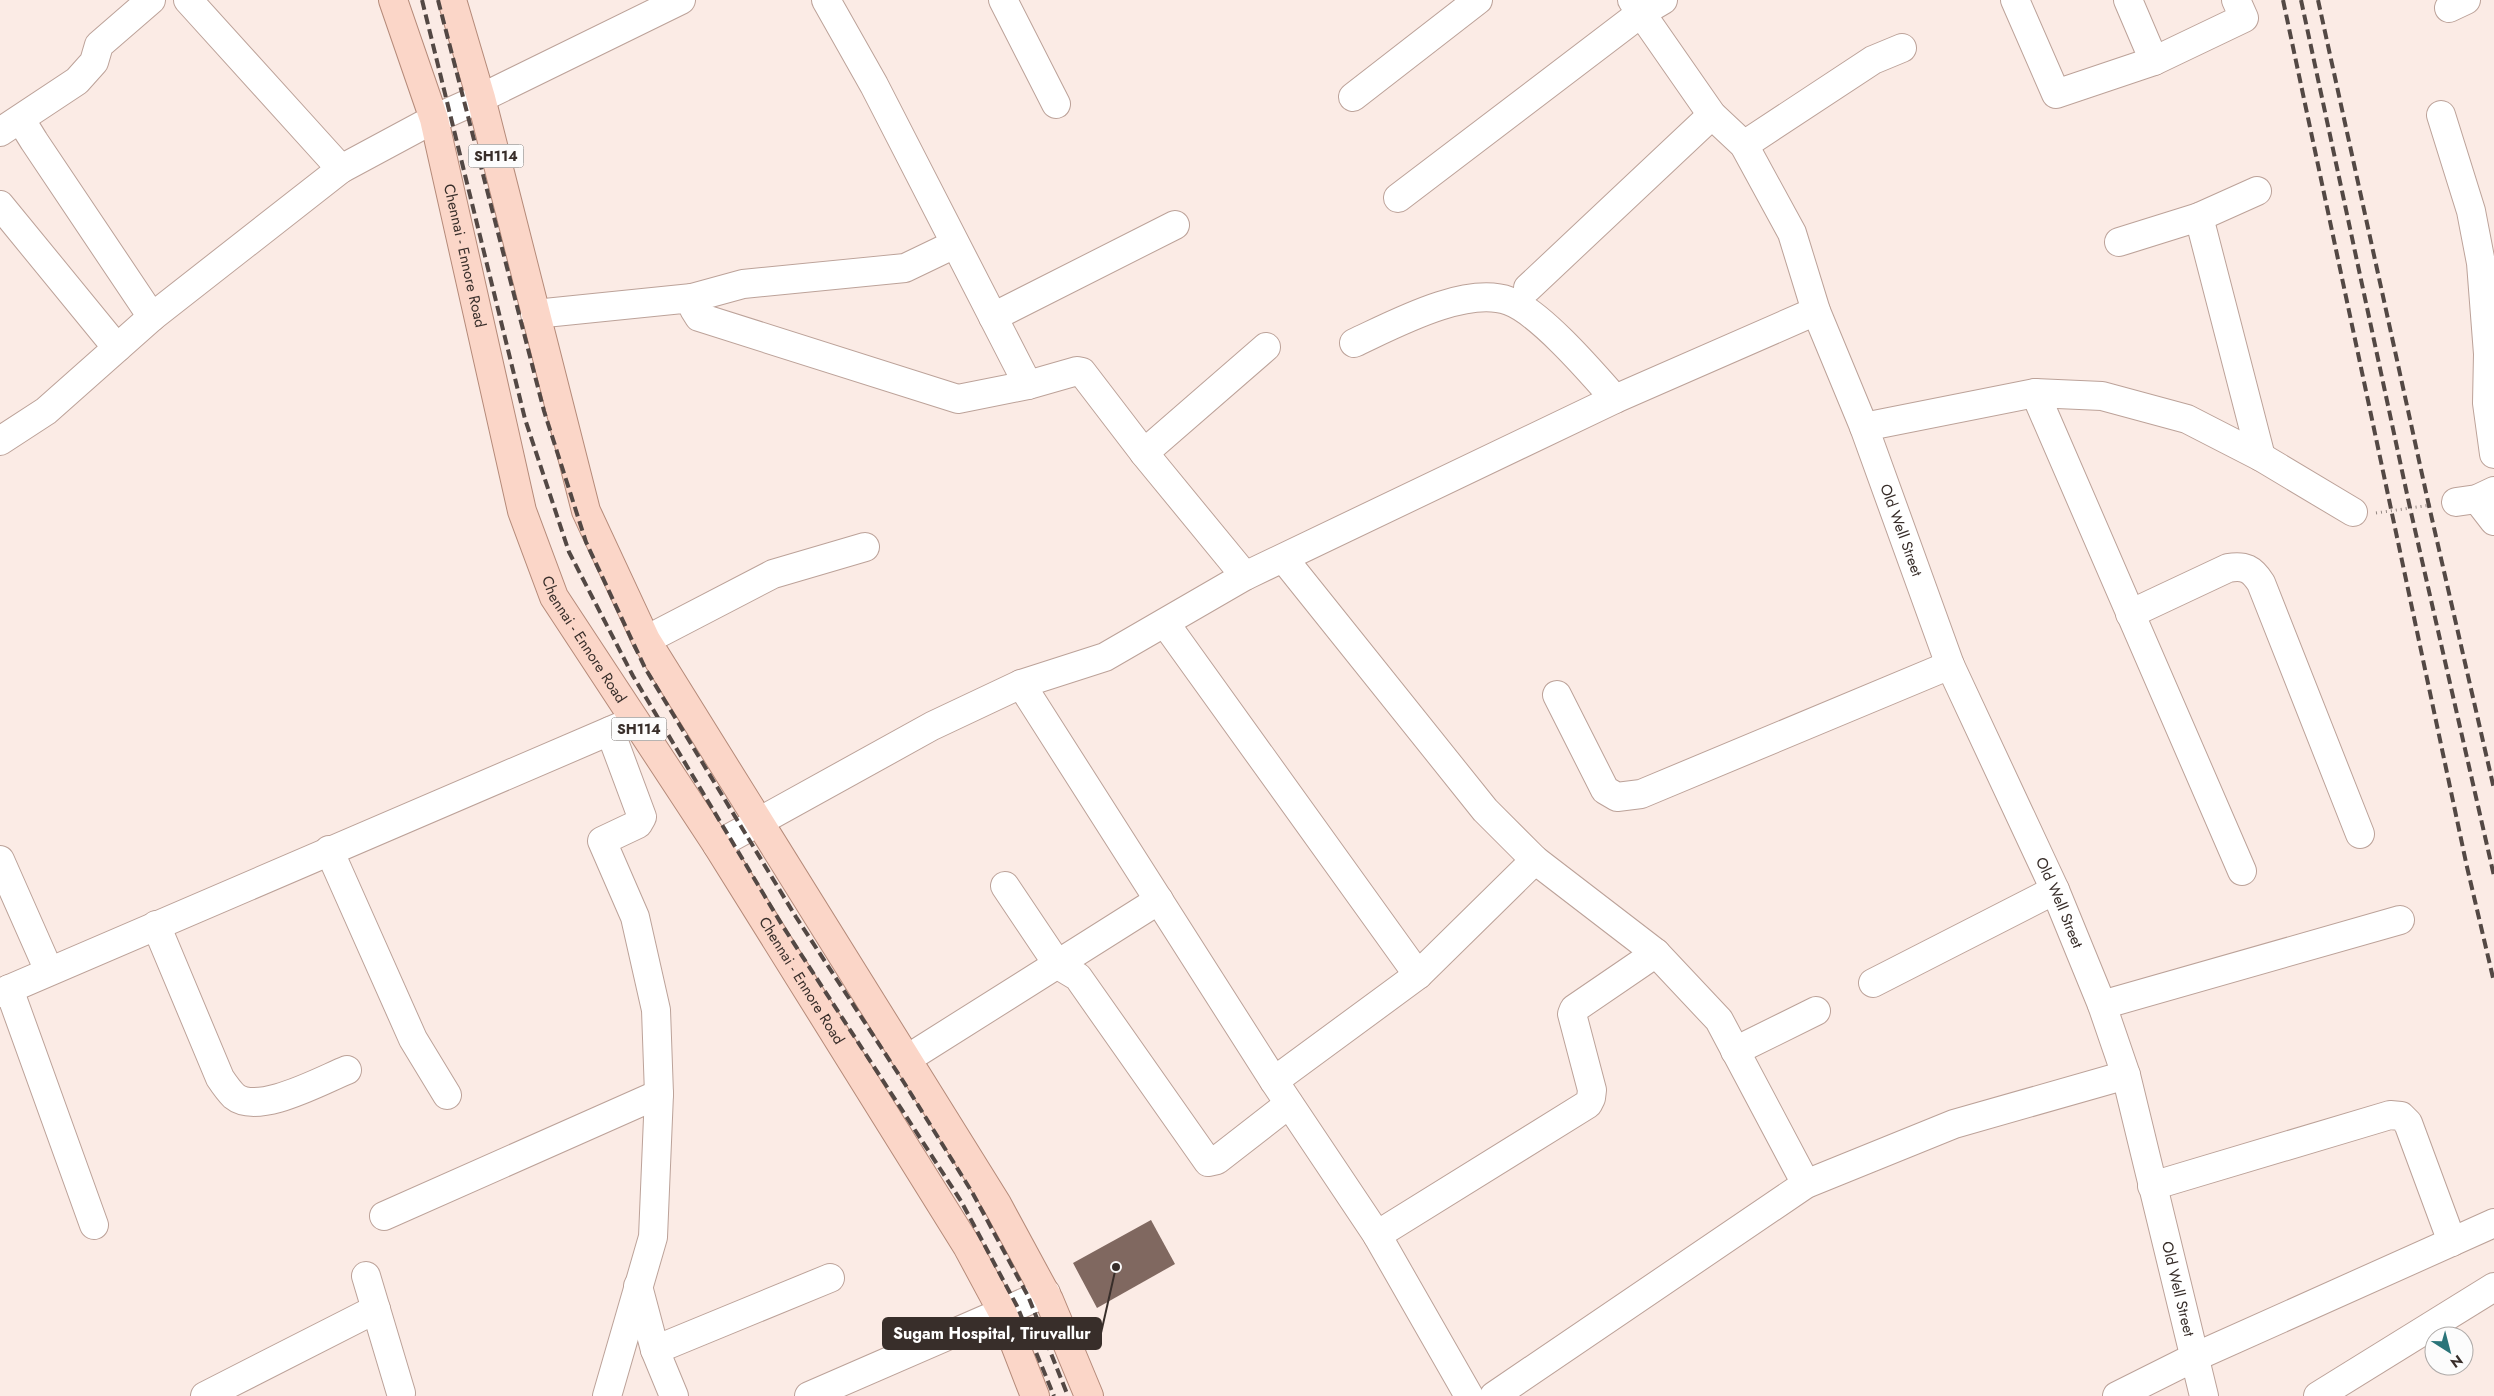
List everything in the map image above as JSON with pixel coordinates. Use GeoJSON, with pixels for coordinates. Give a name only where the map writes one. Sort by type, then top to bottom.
{"type":"FeatureCollection","features":[{"type":"Feature","properties":{"kind":"main road","name":"Chennai - Ennore Road"},"geometry":{"type":"LineString","coordinates":[[393,0],[434,119],[522,511],[554,597],[622,726],[717,844],[967,1246],[1002,1311],[1035,1396]]}},
{"type":"Feature","properties":{"kind":"main road","name":"SH114"},"geometry":{"type":"LineString","coordinates":[[452,0],[481,98],[586,511],[646,640],[997,1204],[1046,1293],[1089,1396]]}},
{"type":"Feature","properties":{"kind":"street"},"geometry":{"type":"LineString","coordinates":[[151,0],[99,44],[94,62],[77,81],[11,126],[34,141],[152,317]]}},
{"type":"Feature","properties":{"kind":"street"},"geometry":{"type":"LineString","coordinates":[[188,0],[341,169]]}},
{"type":"Feature","properties":{"kind":"street"},"geometry":{"type":"LineString","coordinates":[[0,441],[46,411],[152,317],[341,169],[434,119],[681,0]]}},
{"type":"Feature","properties":{"kind":"street"},"geometry":{"type":"LineString","coordinates":[[826,0],[874,84],[1028,385]]}},
{"type":"Feature","properties":{"kind":"street"},"geometry":{"type":"LineString","coordinates":[[1003,0],[1056,104]]}},
{"type":"Feature","properties":{"kind":"street"},"geometry":{"type":"LineString","coordinates":[[1353,97],[1478,0]]}},
{"type":"Feature","properties":{"kind":"street"},"geometry":{"type":"LineString","coordinates":[[2015,0],[2056,94],[2154,61],[2244,18],[2236,0]]}},
{"type":"Feature","properties":{"kind":"street"},"geometry":{"type":"LineString","coordinates":[[2128,0],[2154,61]]}},
{"type":"Feature","properties":{"kind":"street"},"geometry":{"type":"LineString","coordinates":[[1398,198],[1645,4]]}},
{"type":"Feature","properties":{"kind":"street","name":"Old Well Street"},"geometry":{"type":"LineString","coordinates":[[1645,4],[1712,115],[1744,145],[1792,233],[1816,310],[1864,427],[1950,665],[2054,890],[2102,1005],[2126,1075],[2204,1396]]}},
{"type":"Feature","properties":{"kind":"street"},"geometry":{"type":"LineString","coordinates":[[1744,145],[1873,60],[1902,48]]}},
{"type":"Feature","properties":{"kind":"street"},"geometry":{"type":"LineString","coordinates":[[1528,288],[1712,115]]}},
{"type":"Feature","properties":{"kind":"street"},"geometry":{"type":"LineString","coordinates":[[2441,115],[2471,212],[2481,263],[2491,353],[2487,404],[2494,454]]}},
{"type":"Feature","properties":{"kind":"street"},"geometry":{"type":"LineString","coordinates":[[2119,242],[2199,217],[2256,192]]}},
{"type":"Feature","properties":{"kind":"street"},"geometry":{"type":"LineString","coordinates":[[0,205],[117,348]]}},
{"type":"Feature","properties":{"kind":"street"},"geometry":{"type":"LineString","coordinates":[[2199,217],[2261,457]]}},
{"type":"Feature","properties":{"kind":"street"},"geometry":{"type":"LineString","coordinates":[[993,317],[1176,225]]}},
{"type":"Feature","properties":{"kind":"street"},"geometry":{"type":"LineString","coordinates":[[535,314],[692,298],[743,284],[905,268],[956,244]]}},
{"type":"Feature","properties":{"kind":"street"},"geometry":{"type":"LineString","coordinates":[[692,298],[694,309],[699,316],[958,399],[1028,385],[1077,371],[1082,372],[1144,453],[1245,576]]}},
{"type":"Feature","properties":{"kind":"street"},"geometry":{"type":"LineString","coordinates":[[1354,343],[1404,319],[1444,305],[1470,299],[1509,301],[1526,311],[1561,342],[1616,399]]}},
{"type":"Feature","properties":{"kind":"street"},"geometry":{"type":"LineString","coordinates":[[717,844],[760,823],[932,726],[1021,684],[1105,658],[1245,576],[1616,399],[1816,310]]}},
{"type":"Feature","properties":{"kind":"street"},"geometry":{"type":"LineString","coordinates":[[1144,453],[1266,347]]}},
{"type":"Feature","properties":{"kind":"street"},"geometry":{"type":"LineString","coordinates":[[2035,393],[2242,871]]}},
{"type":"Feature","properties":{"kind":"street"},"geometry":{"type":"LineString","coordinates":[[1864,427],[2035,393],[2102,396],[2187,419],[2261,457],[2353,512]]}},
{"type":"Feature","properties":{"kind":"street"},"geometry":{"type":"LineString","coordinates":[[2476,497],[2494,521]]}},
{"type":"Feature","properties":{"kind":"street"},"geometry":{"type":"LineString","coordinates":[[646,640],[773,574],[865,547]]}},
{"type":"Feature","properties":{"kind":"street"},"geometry":{"type":"LineString","coordinates":[[1284,559],[1486,810],[1535,860],[1656,953],[1719,1020],[1806,1184]]}},
{"type":"Feature","properties":{"kind":"street"},"geometry":{"type":"LineString","coordinates":[[2130,614],[2228,568],[2240,566],[2248,568],[2255,574],[2265,592],[2360,834]]}},
{"type":"Feature","properties":{"kind":"street"},"geometry":{"type":"LineString","coordinates":[[1165,623],[1418,975]]}},
{"type":"Feature","properties":{"kind":"street"},"geometry":{"type":"LineString","coordinates":[[1557,695],[1606,790],[1616,797],[1641,794],[1950,665]]}},
{"type":"Feature","properties":{"kind":"street"},"geometry":{"type":"LineString","coordinates":[[1021,684],[1274,1081],[1376,1235],[1469,1396]]}},
{"type":"Feature","properties":{"kind":"street"},"geometry":{"type":"LineString","coordinates":[[94,1225],[4,991],[329,850],[622,726],[642,820],[602,841],[635,916],[656,1010],[659,1094],[653,1237],[607,1396]]}},
{"type":"Feature","properties":{"kind":"street"},"geometry":{"type":"LineString","coordinates":[[329,850],[413,1039],[447,1094]]}},
{"type":"Feature","properties":{"kind":"street"},"geometry":{"type":"LineString","coordinates":[[0,860],[49,972]]}},
{"type":"Feature","properties":{"kind":"street"},"geometry":{"type":"LineString","coordinates":[[1274,1081],[1418,975],[1535,860]]}},
{"type":"Feature","properties":{"kind":"street"},"geometry":{"type":"LineString","coordinates":[[1005,886],[1058,965],[1078,977],[1208,1162],[1217,1160],[1289,1104]]}},
{"type":"Feature","properties":{"kind":"street"},"geometry":{"type":"LineString","coordinates":[[1872,983],[2054,890]]}},
{"type":"Feature","properties":{"kind":"street"},"geometry":{"type":"LineString","coordinates":[[907,1059],[1159,900]]}},
{"type":"Feature","properties":{"kind":"street"},"geometry":{"type":"LineString","coordinates":[[2102,1005],[2400,920]]}},
{"type":"Feature","properties":{"kind":"street"},"geometry":{"type":"LineString","coordinates":[[156,925],[220,1078],[235,1097],[252,1103],[271,1101],[348,1070]]}},
{"type":"Feature","properties":{"kind":"street"},"geometry":{"type":"LineString","coordinates":[[1376,1235],[1588,1104],[1592,1090],[1572,1014],[1574,1009],[1656,953]]}},
{"type":"Feature","properties":{"kind":"street"},"geometry":{"type":"LineString","coordinates":[[1735,1051],[1816,1011]]}},
{"type":"Feature","properties":{"kind":"street"},"geometry":{"type":"LineString","coordinates":[[1494,1396],[1806,1184],[1954,1124],[2126,1075]]}},
{"type":"Feature","properties":{"kind":"street"},"geometry":{"type":"LineString","coordinates":[[384,1216],[659,1094]]}},
{"type":"Feature","properties":{"kind":"street"},"geometry":{"type":"LineString","coordinates":[[2152,1186],[2390,1115],[2401,1116],[2408,1123],[2452,1242]]}},
{"type":"Feature","properties":{"kind":"street"},"geometry":{"type":"LineString","coordinates":[[2117,1396],[2195,1357],[2494,1223]]}},
{"type":"Feature","properties":{"kind":"street"},"geometry":{"type":"LineString","coordinates":[[366,1276],[400,1395]]}},
{"type":"Feature","properties":{"kind":"street"},"geometry":{"type":"LineString","coordinates":[[655,1350],[830,1278]]}},
{"type":"Feature","properties":{"kind":"street"},"geometry":{"type":"LineString","coordinates":[[638,1284],[655,1350],[674,1396]]}},
{"type":"Feature","properties":{"kind":"street"},"geometry":{"type":"LineString","coordinates":[[2318,1396],[2494,1288]]}},
{"type":"Feature","properties":{"kind":"street"},"geometry":{"type":"LineString","coordinates":[[809,1396],[1046,1293]]}},
{"type":"Feature","properties":{"kind":"street"},"geometry":{"type":"LineString","coordinates":[[205,1396],[376,1309]]}},
{"type":"Feature","properties":{"kind":"path"},"geometry":{"type":"LineString","coordinates":[[2353,512],[2373,513],[2476,497]]}},
{"type":"Feature","properties":{"kind":"building"},"geometry":{"type":"Polygon","coordinates":[[[1151,1220],[1175,1264],[1097,1308],[1073,1263],[1151,1220]]]}},
{"type":"Feature","properties":{"kind":"railway"},"geometry":{"type":"LineString","coordinates":[[422,0],[525,419],[569,552],[633,676],[782,925],[961,1201],[1017,1306],[1054,1396]]}},
{"type":"Feature","properties":{"kind":"railway"},"geometry":{"type":"LineString","coordinates":[[438,0],[544,411],[586,542],[645,668],[796,917],[903,1081],[972,1192],[1028,1296],[1068,1396]]}},
{"type":"Feature","properties":{"kind":"railway"},"geometry":{"type":"LineString","coordinates":[[2283,0],[2467,867],[2494,982]]}},
{"type":"Feature","properties":{"kind":"railway"},"geometry":{"type":"LineString","coordinates":[[2301,0],[2410,508],[2494,876]]}},
{"type":"Feature","properties":{"kind":"railway"},"geometry":{"type":"LineString","coordinates":[[2318,0],[2429,506],[2494,789]]}},
{"type":"Feature","properties":{"kind":"place","name":"Sugam Hospital, Tiruvallur"},"geometry":{"type":"Point","coordinates":[1116,1267]}}]}
